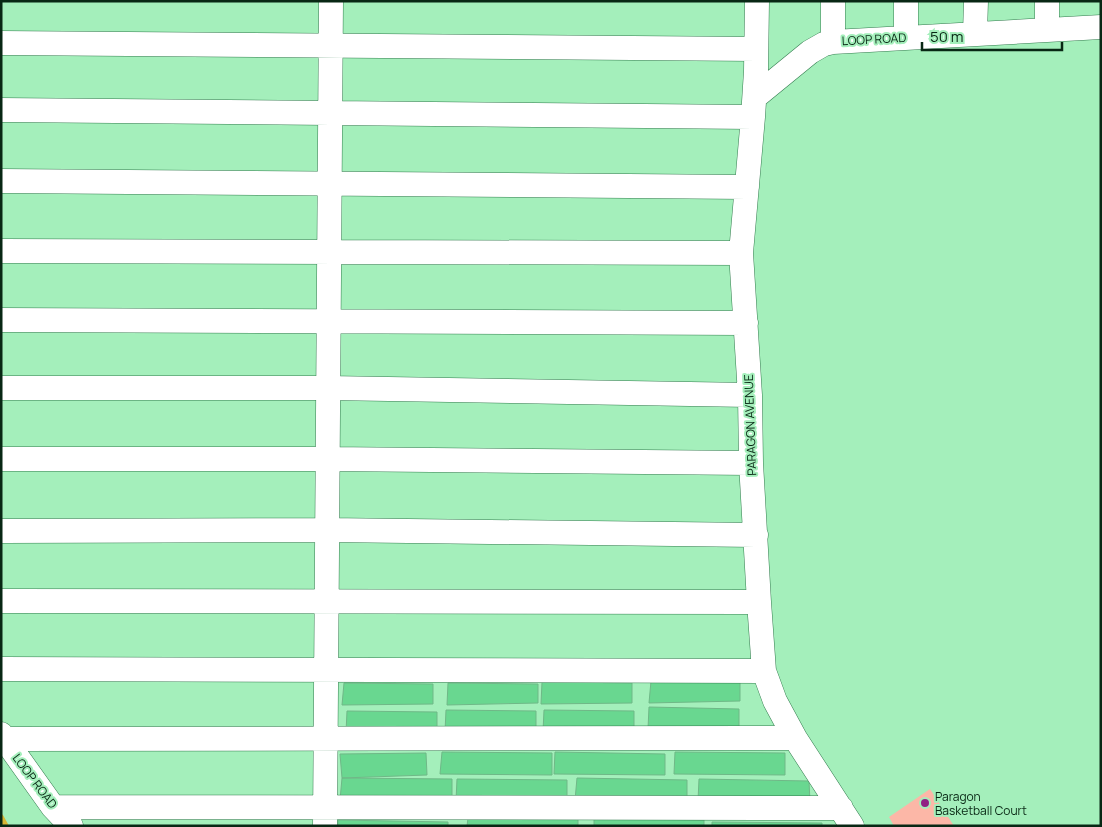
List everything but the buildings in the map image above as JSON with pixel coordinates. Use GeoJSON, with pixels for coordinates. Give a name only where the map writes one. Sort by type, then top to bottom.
{"type":"FeatureCollection","features":[{"type":"Feature","properties":{"kind":"street"},"geometry":{"type":"LineString","coordinates":[[325,816],[331,1]]}},
{"type":"Feature","properties":{"kind":"street","name":"PARAGON AVENUE"},"geometry":{"type":"LineString","coordinates":[[757,1],[754,107],[741,253],[750,395],[751,463],[758,602],[764,671],[775,701],[795,738],[847,817]]}},
{"type":"Feature","properties":{"kind":"street"},"geometry":{"type":"LineString","coordinates":[[833,1],[833,42]]}},
{"type":"Feature","properties":{"kind":"street"},"geometry":{"type":"LineString","coordinates":[[906,1],[906,38]]}},
{"type":"Feature","properties":{"kind":"street"},"geometry":{"type":"LineString","coordinates":[[976,1],[976,34]]}},
{"type":"Feature","properties":{"kind":"street"},"geometry":{"type":"LineString","coordinates":[[1047,1],[1047,29]]}},
{"type":"Feature","properties":{"kind":"street","name":"LOOP ROAD"},"geometry":{"type":"LineString","coordinates":[[754,107],[810,52],[824,44],[1101,27]]}},
{"type":"Feature","properties":{"kind":"street"},"geometry":{"type":"LineString","coordinates":[[1,43],[756,49]]}},
{"type":"Feature","properties":{"kind":"street"},"geometry":{"type":"LineString","coordinates":[[1,110],[330,113],[754,107]]}},
{"type":"Feature","properties":{"kind":"street"},"geometry":{"type":"LineString","coordinates":[[1,181],[747,187]]}},
{"type":"Feature","properties":{"kind":"street"},"geometry":{"type":"LineString","coordinates":[[1,251],[741,253]]}},
{"type":"Feature","properties":{"kind":"street"},"geometry":{"type":"LineString","coordinates":[[1,320],[746,323]]}},
{"type":"Feature","properties":{"kind":"street"},"geometry":{"type":"LineString","coordinates":[[1,388],[328,388],[750,395]]}},
{"type":"Feature","properties":{"kind":"street"},"geometry":{"type":"LineString","coordinates":[[1,459],[327,459],[751,463]]}},
{"type":"Feature","properties":{"kind":"street"},"geometry":{"type":"LineString","coordinates":[[1,530],[327,530],[756,535]]}},
{"type":"Feature","properties":{"kind":"street"},"geometry":{"type":"LineString","coordinates":[[1,601],[758,602]]}},
{"type":"Feature","properties":{"kind":"street"},"geometry":{"type":"LineString","coordinates":[[1,669],[764,671]]}},
{"type":"Feature","properties":{"kind":"street"},"geometry":{"type":"LineString","coordinates":[[3,736],[795,738]]}},
{"type":"Feature","properties":{"kind":"street","name":"LOOP ROAD"},"geometry":{"type":"LineString","coordinates":[[3,736],[70,826]]}},
{"type":"Feature","properties":{"kind":"street"},"geometry":{"type":"LineString","coordinates":[[54,807],[325,816],[847,817]]}},
{"type":"Feature","properties":{"kind":"shaded area","name":"Paragon Basketball Court"},"geometry":{"type":"Polygon","coordinates":[[[930,789],[954,826],[894,826],[889,817],[930,789]]]}},
{"type":"Feature","properties":{"kind":"waterway"},"geometry":{"type":"LineString","coordinates":[[1,817],[6,826]]}},
{"type":"Feature","properties":{"kind":"place","name":"Paragon Basketball Court"},"geometry":{"type":"Point","coordinates":[925,803]}}]}
